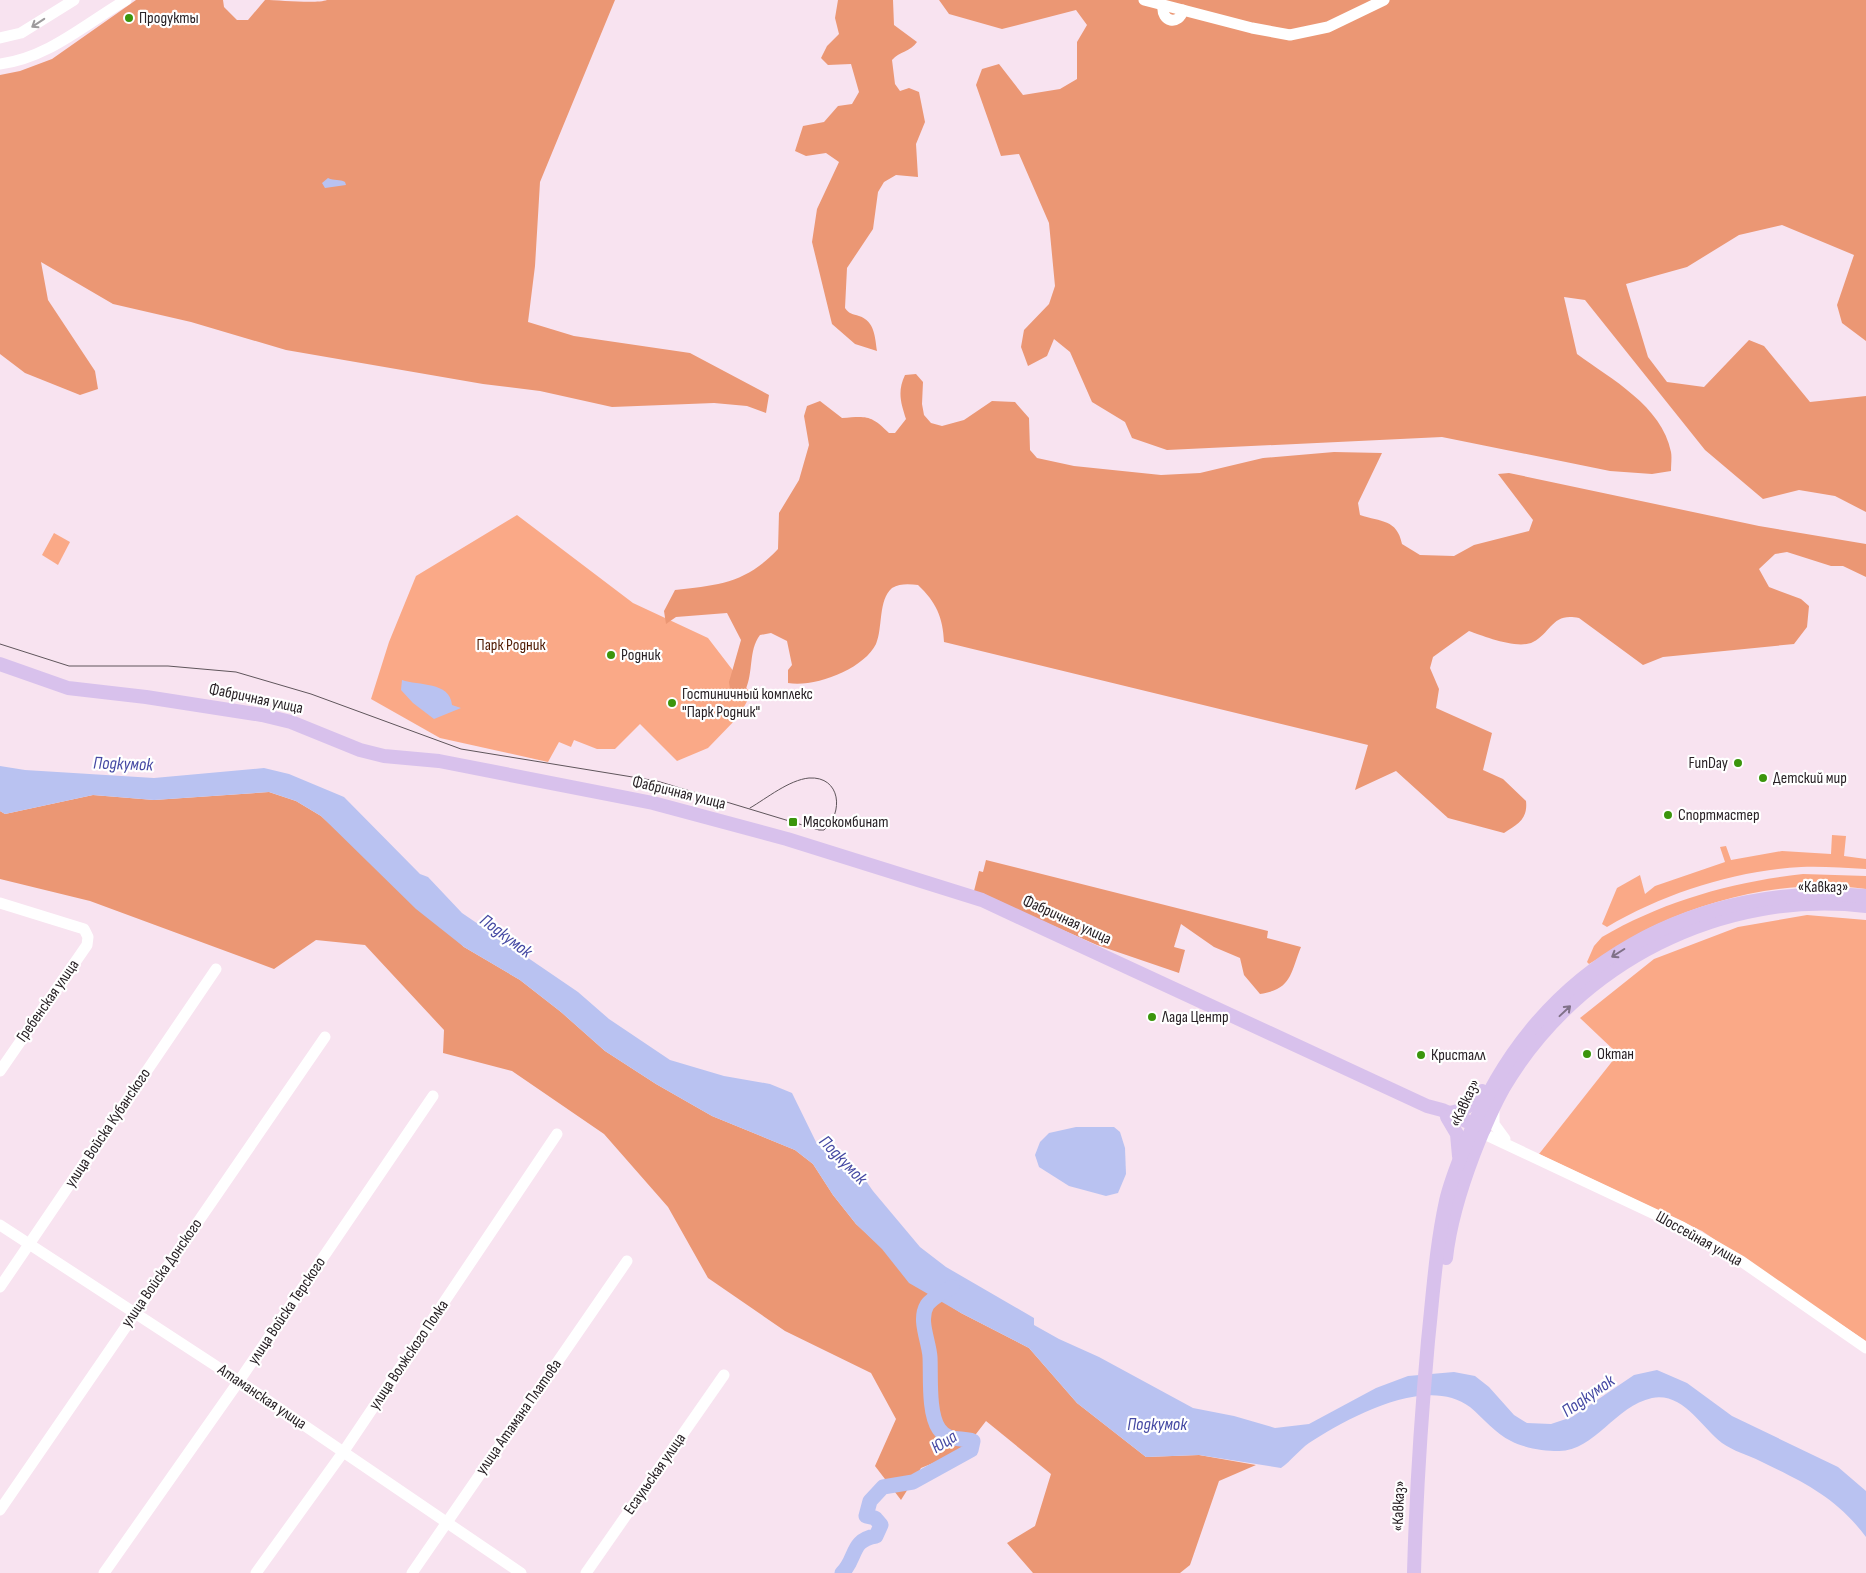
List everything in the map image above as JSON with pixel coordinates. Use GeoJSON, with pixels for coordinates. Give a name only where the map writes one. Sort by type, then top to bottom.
{"type":"FeatureCollection","features":[{"type":"Feature","properties":{"kind":"main road","name":"Фабричная улица"},"geometry":{"type":"LineString","coordinates":[[0,664],[68,688],[146,697],[262,715],[292,722],[360,750],[384,756],[439,761],[653,803],[824,850],[982,900],[1477,1129]]}},
{"type":"Feature","properties":{"kind":"main road","name":"«Кавказ»"},"geometry":{"type":"LineString","coordinates":[[1414,1573],[1441,1222],[1503,1065],[1550,1007],[1604,962],[1648,936],[1678,922],[1710,911],[1774,897],[1802,894],[1866,896]]}},
{"type":"Feature","properties":{"kind":"main road","name":"«Кавказ»"},"geometry":{"type":"LineString","coordinates":[[1477,1129],[1523,1058],[1557,1019],[1608,973],[1654,944],[1712,921],[1774,906],[1833,903],[1866,906]]}},
{"type":"Feature","properties":{"kind":"main road"},"geometry":{"type":"LineString","coordinates":[[1477,1129],[1457,1112],[1472,1104],[1521,1033],[1540,1012],[1550,1007]]}},
{"type":"Feature","properties":{"kind":"main road"},"geometry":{"type":"LineString","coordinates":[[1464,1162],[1457,1134],[1477,1129]]}},
{"type":"Feature","properties":{"kind":"main road"},"geometry":{"type":"LineString","coordinates":[[1447,1249],[1445,1240],[1449,1212],[1458,1178],[1477,1129]]}},
{"type":"Feature","properties":{"kind":"main road","name":"«Кавказ»"},"geometry":{"type":"LineString","coordinates":[[1431,1352],[1447,1249],[1464,1162]]}},
{"type":"Feature","properties":{"kind":"main road","name":"«Кавказ»"},"geometry":{"type":"LineString","coordinates":[[1422,1573],[1425,1420]]}},
{"type":"Feature","properties":{"kind":"street"},"geometry":{"type":"LineString","coordinates":[[0,38],[21,33],[74,0]]}},
{"type":"Feature","properties":{"kind":"street"},"geometry":{"type":"LineString","coordinates":[[0,64],[20,61],[52,47],[126,0]]}},
{"type":"Feature","properties":{"kind":"street"},"geometry":{"type":"LineString","coordinates":[[1144,0],[1163,6],[1162,12],[1165,18],[1171,21],[1182,16],[1183,10],[1290,35],[1328,27],[1384,0]]}},
{"type":"Feature","properties":{"kind":"street","name":"Гребенская улица"},"geometry":{"type":"LineString","coordinates":[[0,903],[84,929],[88,937],[87,945],[0,1071]]}},
{"type":"Feature","properties":{"kind":"street","name":"улица Войска Кубанского"},"geometry":{"type":"LineString","coordinates":[[0,1287],[216,969]]}},
{"type":"Feature","properties":{"kind":"street","name":"улица Войска Донского"},"geometry":{"type":"LineString","coordinates":[[0,1510],[325,1037]]}},
{"type":"Feature","properties":{"kind":"street","name":"улица Войска Терского"},"geometry":{"type":"LineString","coordinates":[[104,1573],[239,1381],[433,1096]]}},
{"type":"Feature","properties":{"kind":"street"},"geometry":{"type":"LineString","coordinates":[[1464,1162],[1490,1144],[1477,1129],[1494,1124],[1494,1105]]}},
{"type":"Feature","properties":{"kind":"street","name":"Шоссейная улица"},"geometry":{"type":"LineString","coordinates":[[1477,1129],[1682,1227],[1741,1261],[1866,1348]]}},
{"type":"Feature","properties":{"kind":"street","name":"улица Волжского Полка"},"geometry":{"type":"LineString","coordinates":[[256,1573],[344,1451],[557,1134]]}},
{"type":"Feature","properties":{"kind":"street","name":"Атаманская улица"},"geometry":{"type":"LineString","coordinates":[[0,1225],[344,1451],[521,1573]]}},
{"type":"Feature","properties":{"kind":"street","name":"улица Атамана Платова"},"geometry":{"type":"LineString","coordinates":[[412,1573],[627,1261]]}},
{"type":"Feature","properties":{"kind":"street","name":"Есаульская улица"},"geometry":{"type":"LineString","coordinates":[[586,1573],[724,1375]]}},
{"type":"Feature","properties":{"kind":"green space","name":"Парк Родник"},"geometry":{"type":"Polygon","coordinates":[[[517,515],[633,603],[708,638],[751,694],[739,716],[708,748],[677,761],[640,724],[615,749],[597,749],[574,740],[571,747],[559,742],[548,762],[440,738],[371,699],[389,642],[416,576],[517,515]]]}},
{"type":"Feature","properties":{"kind":"green space"},"geometry":{"type":"Polygon","coordinates":[[[54,533],[70,542],[58,565],[42,555],[54,533]]]}},
{"type":"Feature","properties":{"kind":"green space"},"geometry":{"type":"Polygon","coordinates":[[[1832,835],[1846,836],[1844,856],[1866,859],[1866,869],[1801,867],[1751,873],[1676,894],[1607,927],[1602,924],[1617,888],[1640,875],[1645,894],[1655,886],[1725,862],[1720,847],[1726,846],[1731,860],[1782,851],[1831,854],[1832,835]]]}},
{"type":"Feature","properties":{"kind":"green space"},"geometry":{"type":"Polygon","coordinates":[[[1803,874],[1866,876],[1866,889],[1814,886],[1760,892],[1733,898],[1707,905],[1658,924],[1589,964],[1587,962],[1594,946],[1602,937],[1626,924],[1674,903],[1750,882],[1803,874]]]}},
{"type":"Feature","properties":{"kind":"green space"},"geometry":{"type":"Polygon","coordinates":[[[1807,915],[1866,920],[1866,1341],[1702,1231],[1539,1154],[1618,1054],[1580,1018],[1654,959],[1738,927],[1807,915]]]}},
{"type":"Feature","properties":{"kind":"shaded area"},"geometry":{"type":"Polygon","coordinates":[[[136,0],[223,0],[224,7],[237,20],[248,20],[265,0],[307,2],[327,0],[615,0],[540,182],[535,266],[528,322],[574,336],[690,353],[769,395],[766,413],[747,406],[714,403],[612,407],[540,391],[483,384],[286,350],[191,322],[113,304],[41,262],[48,300],[95,371],[98,389],[80,395],[25,373],[0,354],[0,75],[20,71],[52,59],[136,0]]]}},
{"type":"Feature","properties":{"kind":"shaded area"},"geometry":{"type":"Polygon","coordinates":[[[838,0],[893,0],[894,25],[917,42],[892,60],[895,84],[900,91],[909,88],[919,92],[925,122],[916,144],[918,177],[896,175],[884,182],[878,192],[873,229],[847,268],[845,308],[850,313],[864,318],[871,326],[875,336],[877,351],[855,344],[832,324],[812,242],[817,209],[839,162],[826,153],[806,156],[795,151],[803,126],[824,122],[838,106],[852,104],[859,92],[851,64],[828,65],[821,58],[827,46],[839,34],[835,18],[838,0]]]}},
{"type":"Feature","properties":{"kind":"shaded area"},"geometry":{"type":"Polygon","coordinates":[[[939,0],[1866,0],[1866,341],[1842,323],[1837,305],[1854,255],[1782,225],[1739,235],[1687,267],[1626,284],[1648,357],[1667,382],[1704,387],[1749,340],[1764,346],[1810,402],[1866,396],[1866,512],[1835,496],[1799,490],[1763,499],[1705,450],[1585,300],[1564,297],[1577,354],[1619,384],[1646,407],[1666,436],[1671,452],[1671,471],[1652,474],[1610,471],[1442,437],[1167,450],[1132,438],[1125,422],[1092,402],[1070,352],[1054,339],[1047,356],[1028,366],[1021,347],[1024,330],[1049,304],[1055,286],[1049,223],[1019,154],[1001,156],[976,85],[982,69],[999,64],[1023,95],[1060,89],[1077,79],[1077,42],[1087,25],[1076,10],[1002,29],[949,14],[939,0]]]}},
{"type":"Feature","properties":{"kind":"shaded area"},"geometry":{"type":"Polygon","coordinates":[[[916,374],[923,382],[922,404],[924,415],[931,423],[942,426],[964,420],[992,401],[1015,402],[1029,418],[1030,450],[1037,458],[1074,466],[1161,475],[1200,473],[1263,458],[1334,452],[1382,453],[1358,503],[1360,515],[1392,526],[1400,536],[1402,544],[1420,555],[1454,556],[1474,545],[1529,531],[1533,520],[1498,474],[1509,473],[1759,526],[1866,544],[1866,577],[1843,566],[1831,566],[1787,552],[1775,554],[1759,569],[1769,587],[1801,599],[1809,606],[1807,627],[1794,644],[1663,657],[1643,665],[1579,618],[1570,617],[1558,620],[1539,638],[1527,644],[1501,641],[1469,631],[1433,657],[1430,668],[1439,689],[1436,708],[1492,733],[1483,770],[1503,779],[1526,801],[1524,817],[1518,824],[1504,833],[1448,818],[1396,771],[1355,790],[1368,745],[944,642],[942,625],[937,610],[930,598],[918,585],[898,585],[892,588],[883,607],[876,644],[870,653],[850,669],[811,683],[788,683],[788,670],[792,665],[787,641],[771,633],[760,635],[756,641],[745,691],[740,693],[730,689],[729,682],[741,640],[727,613],[676,617],[666,624],[664,611],[675,590],[718,584],[743,576],[755,569],[778,549],[779,513],[799,480],[809,445],[804,416],[807,406],[820,401],[842,418],[868,418],[878,423],[889,433],[895,433],[906,419],[901,397],[901,387],[905,375],[916,374]]]}},
{"type":"Feature","properties":{"kind":"shaded area"},"geometry":{"type":"Polygon","coordinates":[[[269,792],[296,801],[321,816],[464,947],[520,980],[561,1012],[605,1051],[656,1084],[712,1116],[795,1150],[813,1164],[833,1195],[856,1224],[936,1297],[961,1313],[1029,1348],[1077,1403],[1146,1457],[1199,1455],[1256,1465],[1219,1481],[1190,1565],[1180,1573],[1033,1573],[1007,1543],[1035,1526],[1051,1474],[986,1421],[966,1447],[953,1455],[921,1468],[901,1500],[875,1466],[896,1419],[871,1373],[785,1331],[708,1278],[668,1207],[604,1134],[512,1071],[443,1053],[444,1030],[365,945],[316,940],[274,969],[90,901],[0,879],[0,811],[5,814],[93,795],[154,800],[269,792]]]}},
{"type":"Feature","properties":{"kind":"shaded area"},"geometry":{"type":"Polygon","coordinates":[[[986,860],[1268,931],[1267,938],[1301,947],[1292,972],[1284,984],[1270,992],[1260,994],[1244,975],[1240,958],[1214,947],[1181,924],[1174,947],[1185,950],[1179,973],[1097,945],[974,891],[979,871],[983,872],[986,860]]]}},
{"type":"Feature","properties":{"kind":"water"},"geometry":{"type":"Polygon","coordinates":[[[328,178],[343,181],[346,185],[325,188],[322,183],[328,178]]]}},
{"type":"Feature","properties":{"kind":"water"},"geometry":{"type":"Polygon","coordinates":[[[402,680],[440,688],[450,697],[452,705],[461,708],[434,719],[413,703],[401,690],[402,680]]]}},
{"type":"Feature","properties":{"kind":"water","name":"Подкумок"},"geometry":{"type":"Polygon","coordinates":[[[0,766],[25,770],[154,778],[264,768],[289,774],[344,797],[420,874],[428,877],[462,913],[578,992],[609,1019],[670,1060],[724,1076],[770,1084],[792,1093],[817,1144],[843,1158],[861,1174],[920,1247],[946,1267],[1034,1318],[1034,1325],[1059,1339],[1099,1357],[1193,1408],[1234,1416],[1275,1428],[1309,1424],[1376,1388],[1408,1376],[1454,1372],[1475,1376],[1489,1387],[1514,1415],[1527,1423],[1551,1424],[1572,1417],[1634,1375],[1657,1370],[1687,1383],[1732,1416],[1838,1467],[1866,1491],[1866,1537],[1843,1511],[1818,1492],[1776,1469],[1726,1446],[1682,1405],[1673,1400],[1663,1398],[1652,1398],[1639,1403],[1583,1444],[1571,1449],[1558,1451],[1522,1446],[1505,1438],[1470,1407],[1452,1398],[1432,1395],[1410,1397],[1388,1403],[1344,1422],[1309,1443],[1281,1468],[1199,1455],[1146,1457],[1077,1403],[1029,1348],[961,1313],[909,1283],[882,1249],[856,1224],[833,1195],[813,1164],[795,1150],[712,1116],[656,1084],[605,1051],[561,1012],[520,980],[464,947],[416,909],[321,816],[296,801],[269,792],[154,800],[93,795],[5,814],[0,811],[0,766]]]}},
{"type":"Feature","properties":{"kind":"water"},"geometry":{"type":"Polygon","coordinates":[[[1076,1127],[1114,1127],[1120,1132],[1125,1148],[1126,1174],[1118,1193],[1106,1196],[1069,1186],[1039,1167],[1035,1155],[1040,1142],[1049,1133],[1076,1127]]]}},
{"type":"Feature","properties":{"kind":"waterway","name":"Юца"},"geometry":{"type":"LineString","coordinates":[[842,1573],[847,1568],[862,1541],[876,1536],[881,1525],[875,1518],[866,1516],[870,1501],[883,1487],[913,1482],[971,1450],[973,1441],[946,1436],[939,1429],[933,1414],[930,1357],[924,1317],[927,1305],[952,1287]]}},
{"type":"Feature","properties":{"kind":"tram line"},"geometry":{"type":"LineString","coordinates":[[0,644],[69,666],[168,666],[236,672],[311,694],[461,749],[657,781],[819,830],[824,830],[835,814],[836,797],[828,783],[820,779],[801,779],[750,808]]}},
{"type":"Feature","properties":{"kind":"place","name":"Продукты"},"geometry":{"type":"Point","coordinates":[129,18]}},
{"type":"Feature","properties":{"kind":"place","name":"Родник"},"geometry":{"type":"Point","coordinates":[611,655]}},
{"type":"Feature","properties":{"kind":"place","name":"Гостиничный комплекс \"Парк Родник\""},"geometry":{"type":"Point","coordinates":[672,703]}},
{"type":"Feature","properties":{"kind":"place","name":"FunDay"},"geometry":{"type":"Point","coordinates":[1738,763]}},
{"type":"Feature","properties":{"kind":"place","name":"Детский мир"},"geometry":{"type":"Point","coordinates":[1763,778]}},
{"type":"Feature","properties":{"kind":"place","name":"Спортмастер"},"geometry":{"type":"Point","coordinates":[1668,815]}},
{"type":"Feature","properties":{"kind":"place","name":"Мясокомбинат"},"geometry":{"type":"Point","coordinates":[793,822]}},
{"type":"Feature","properties":{"kind":"place","name":"Лада Центр"},"geometry":{"type":"Point","coordinates":[1152,1017]}},
{"type":"Feature","properties":{"kind":"place","name":"Октан"},"geometry":{"type":"Point","coordinates":[1587,1054]}},
{"type":"Feature","properties":{"kind":"place","name":"Кристалл"},"geometry":{"type":"Point","coordinates":[1421,1055]}}]}
